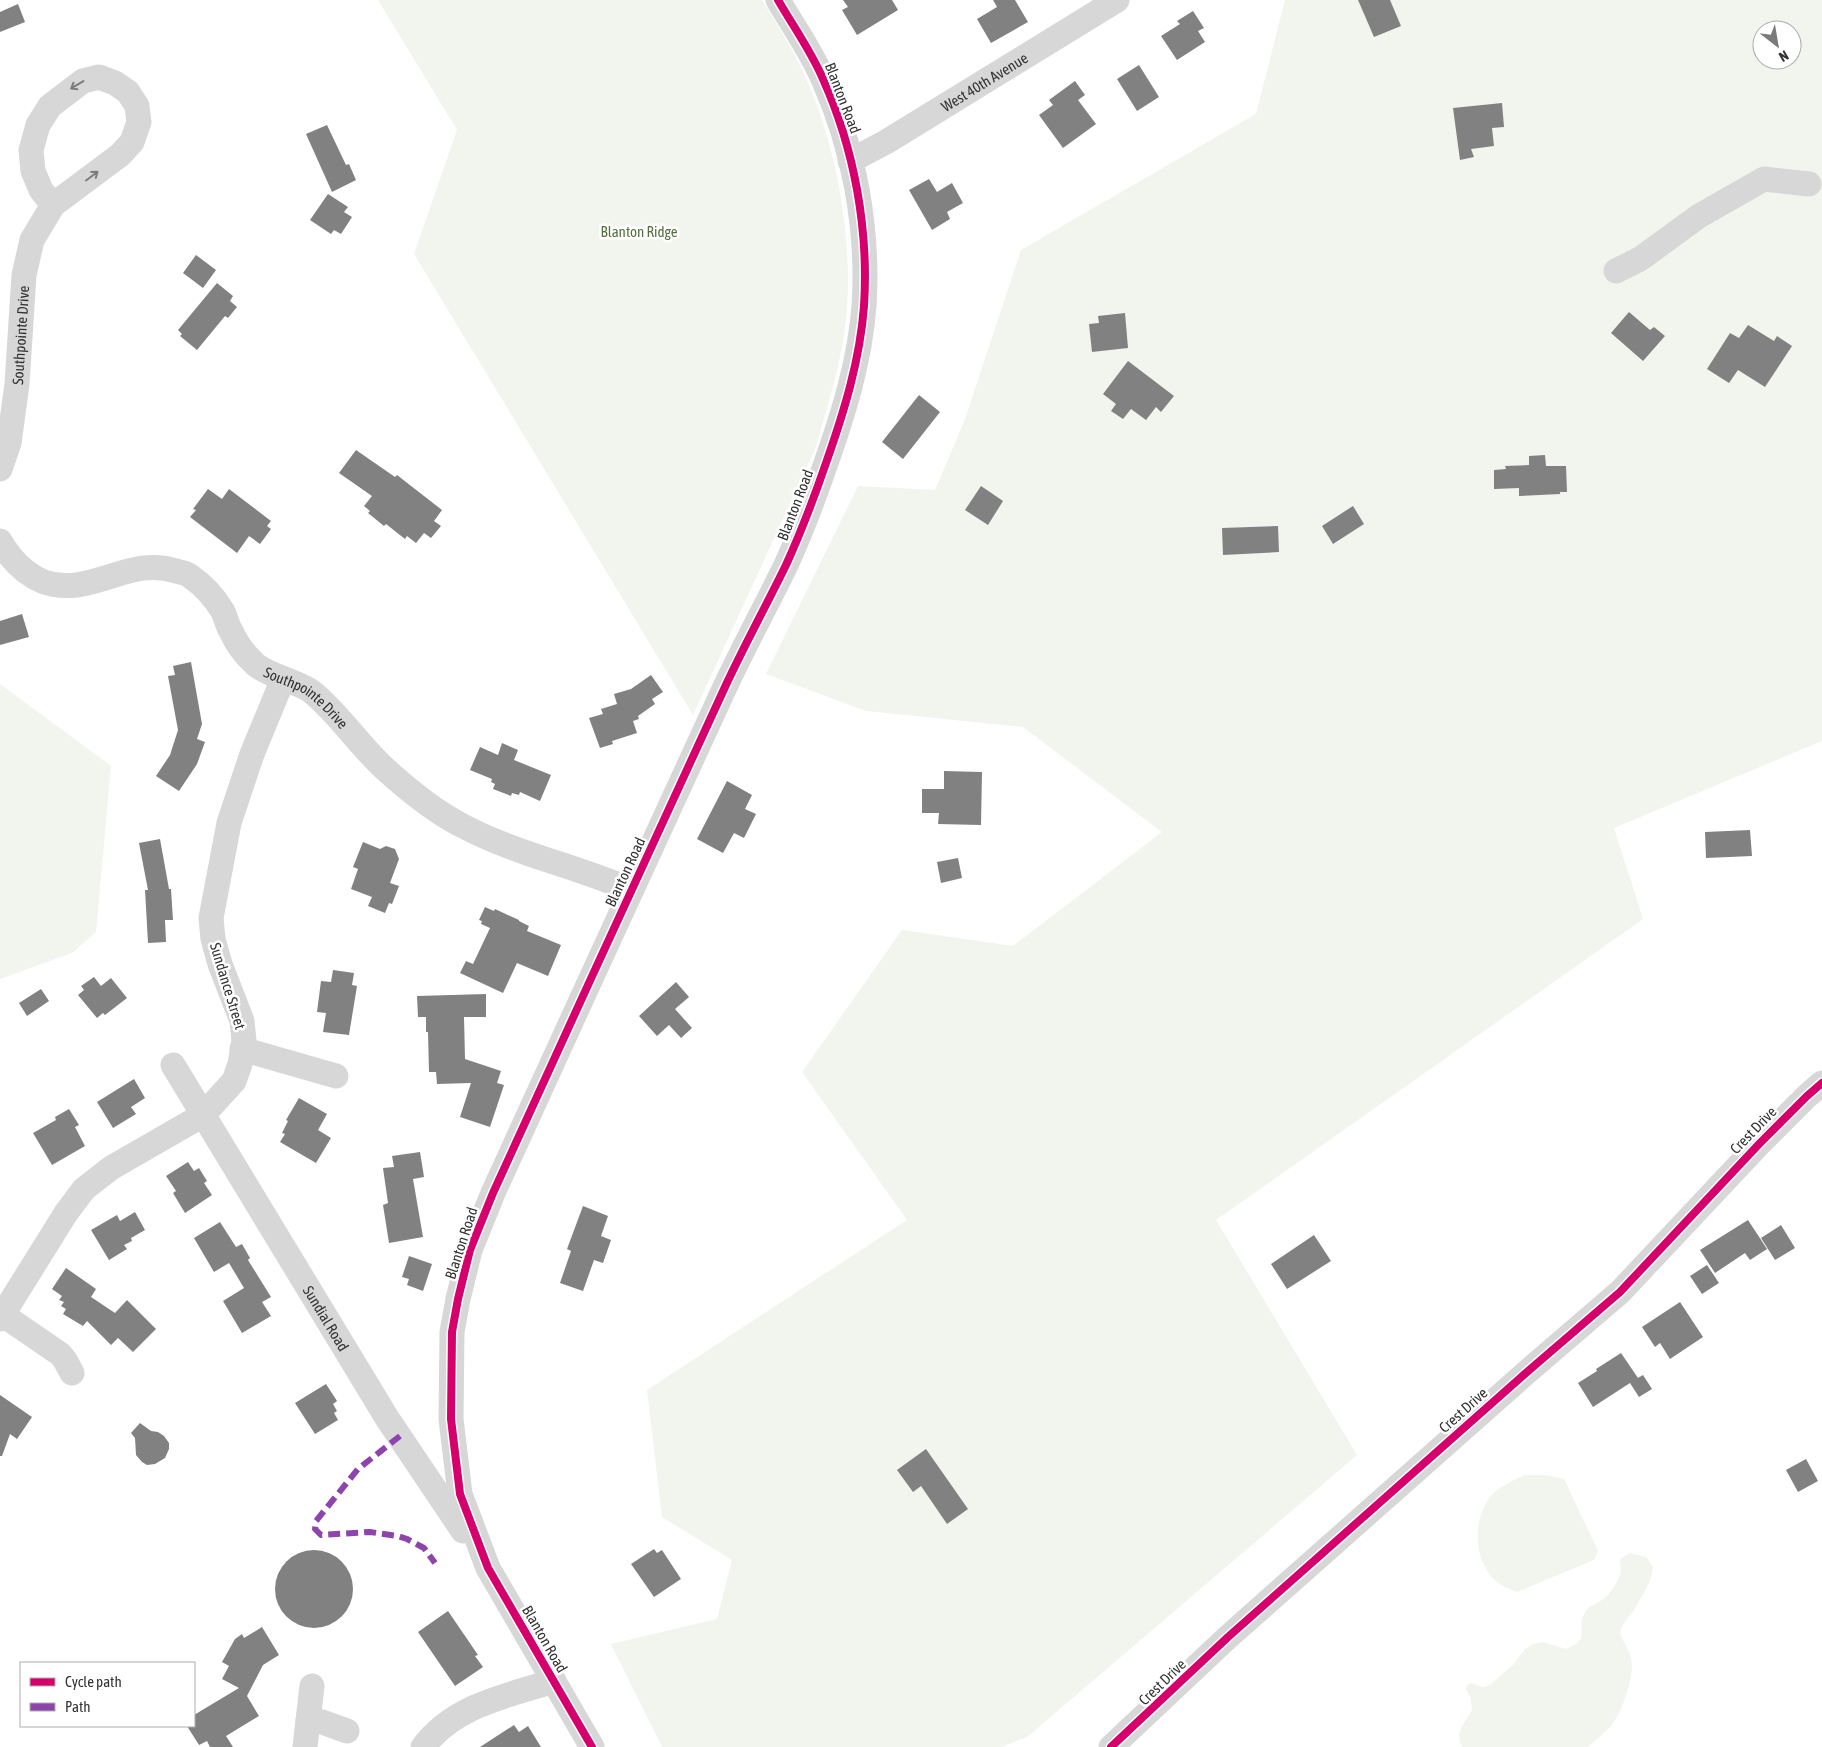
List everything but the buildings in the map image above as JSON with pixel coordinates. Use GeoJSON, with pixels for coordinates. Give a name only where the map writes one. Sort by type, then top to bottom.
{"type":"FeatureCollection","features":[{"type":"Feature","properties":{"kind":"street","name":"Blanton Road"},"geometry":{"type":"LineString","coordinates":[[592,1747],[488,1568],[460,1494],[451,1419],[452,1332],[470,1250],[493,1193],[735,665],[785,566],[808,515],[841,421],[855,368],[864,304],[862,231],[859,203],[843,132],[822,77],[778,0]]}},
{"type":"Feature","properties":{"kind":"street","name":"West 40th Avenue"},"geometry":{"type":"LineString","coordinates":[[850,160],[886,142],[1117,0]]}},
{"type":"Feature","properties":{"kind":"street","name":"Southpointe Drive"},"geometry":{"type":"LineString","coordinates":[[0,469],[9,443],[17,384],[24,275],[32,240],[54,205],[120,156],[132,142],[139,122],[137,106],[128,92],[115,83],[99,77],[83,81],[50,106],[38,125],[31,150],[33,171],[41,190],[54,205]]}},
{"type":"Feature","properties":{"kind":"street"},"geometry":{"type":"LineString","coordinates":[[1616,271],[1640,259],[1699,216],[1764,179],[1809,184]]}},
{"type":"Feature","properties":{"kind":"street","name":"Southpointe Drive"},"geometry":{"type":"LineString","coordinates":[[0,541],[15,564],[27,573],[37,579],[65,587],[86,583],[135,568],[164,567],[189,575],[208,591],[222,611],[241,651],[258,666],[310,690],[333,712],[383,767],[418,797],[460,825],[506,846],[602,877],[631,890]]}},
{"type":"Feature","properties":{"kind":"street","name":"Sundance Street"},"geometry":{"type":"LineString","coordinates":[[1,1317],[66,1213],[84,1189],[111,1168],[203,1115],[234,1081],[240,1064],[244,1041],[242,1020],[220,964],[213,939],[211,918],[229,823],[252,754],[283,679]]}},
{"type":"Feature","properties":{"kind":"street"},"geometry":{"type":"LineString","coordinates":[[242,1049],[336,1076]]}},
{"type":"Feature","properties":{"kind":"street","name":"Sundial Road"},"geometry":{"type":"LineString","coordinates":[[172,1065],[388,1418],[488,1568]]}},
{"type":"Feature","properties":{"kind":"street","name":"Crest Drive"},"geometry":{"type":"LineString","coordinates":[[1111,1747],[1242,1624],[1620,1292],[1760,1142],[1822,1083]]}},
{"type":"Feature","properties":{"kind":"street"},"geometry":{"type":"LineString","coordinates":[[1,1317],[60,1354],[72,1373]]}},
{"type":"Feature","properties":{"kind":"street","name":"Blanton Road"},"geometry":{"type":"LineString","coordinates":[[423,1747],[444,1724],[460,1714],[495,1699],[554,1681]]}},
{"type":"Feature","properties":{"kind":"street"},"geometry":{"type":"LineString","coordinates":[[305,1747],[312,1686]]}},
{"type":"Feature","properties":{"kind":"street"},"geometry":{"type":"LineString","coordinates":[[308,1721],[322,1722],[347,1731]]}},
{"type":"Feature","properties":{"kind":"green space","name":"Blanton Ridge"},"geometry":{"type":"Polygon","coordinates":[[[378,0],[762,0],[806,78],[830,147],[843,211],[848,275],[844,335],[815,449],[693,715],[414,254],[457,130],[378,0]]]}},
{"type":"Feature","properties":{"kind":"green space"},"geometry":{"type":"Polygon","coordinates":[[[1285,0],[1822,0],[1822,741],[1614,828],[1643,919],[1216,1220],[1357,1455],[1027,1737],[1001,1747],[662,1747],[611,1644],[717,1619],[732,1560],[662,1517],[647,1390],[907,1220],[802,1072],[902,930],[1013,946],[1162,832],[1023,727],[866,711],[766,674],[858,486],[935,490],[964,422],[1021,250],[1256,114],[1285,0]]]}},
{"type":"Feature","properties":{"kind":"green space"},"geometry":{"type":"Polygon","coordinates":[[[0,684],[111,766],[96,932],[72,953],[0,979],[0,684]]]}},
{"type":"Feature","properties":{"kind":"green space"},"geometry":{"type":"Polygon","coordinates":[[[1525,1475],[1546,1475],[1564,1479],[1598,1551],[1594,1560],[1517,1592],[1503,1586],[1493,1578],[1486,1568],[1478,1545],[1478,1532],[1484,1508],[1490,1497],[1502,1487],[1525,1475]]]}},
{"type":"Feature","properties":{"kind":"green space"},"geometry":{"type":"Polygon","coordinates":[[[1630,1553],[1646,1557],[1653,1567],[1646,1589],[1621,1629],[1620,1633],[1629,1652],[1632,1665],[1630,1682],[1624,1700],[1611,1726],[1588,1747],[1462,1747],[1459,1736],[1460,1732],[1472,1710],[1471,1699],[1466,1689],[1467,1685],[1471,1683],[1483,1687],[1490,1685],[1513,1665],[1525,1649],[1533,1644],[1543,1642],[1566,1649],[1579,1641],[1582,1634],[1581,1625],[1585,1611],[1605,1598],[1611,1591],[1620,1575],[1620,1559],[1630,1553]]]}},
{"type":"Feature","properties":{"kind":"marked path"},"geometry":{"type":"LineString","coordinates":[[400,1436],[358,1469],[316,1521],[315,1529],[321,1535],[370,1532],[398,1536],[424,1548],[435,1563]]}},
{"type":"Feature","properties":{"kind":"cycle path"},"geometry":{"type":"LineString","coordinates":[[592,1747],[488,1568],[460,1494],[451,1419],[452,1332],[470,1250],[493,1193],[725,687],[792,553],[839,425],[855,366],[862,326],[865,277],[861,219],[851,161],[834,105],[823,79],[778,0]]}},
{"type":"Feature","properties":{"kind":"cycle path"},"geometry":{"type":"LineString","coordinates":[[1111,1747],[1228,1637],[1620,1292],[1760,1143],[1822,1083]]}}]}
